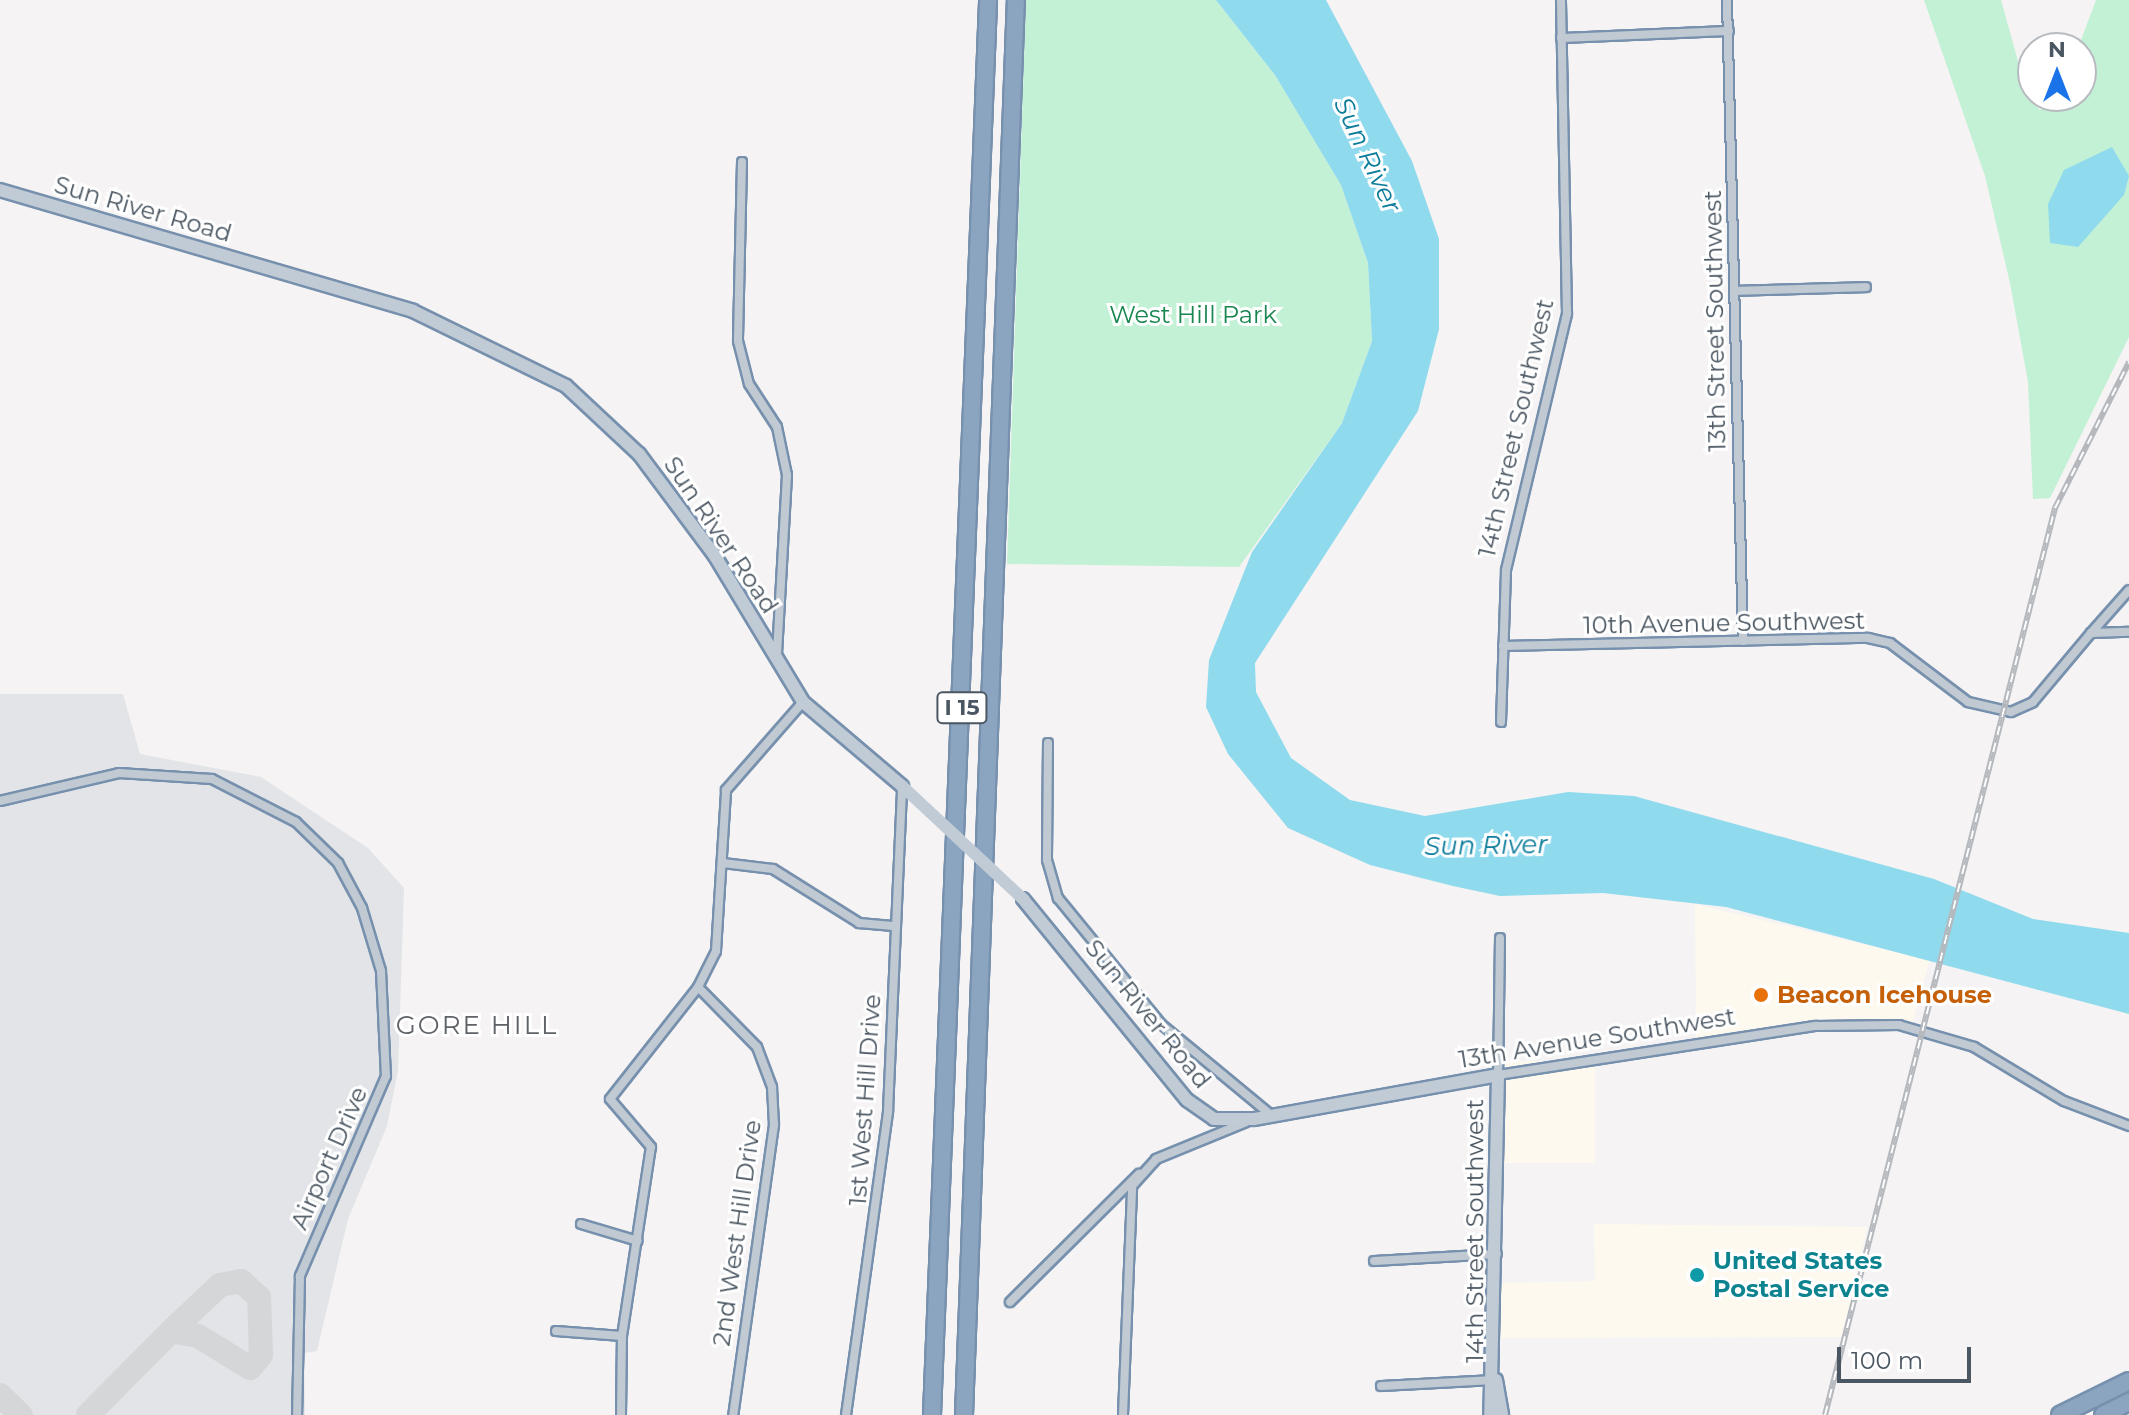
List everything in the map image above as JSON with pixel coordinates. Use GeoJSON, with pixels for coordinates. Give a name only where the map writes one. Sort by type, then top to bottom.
{"type":"FeatureCollection","features":[{"type":"Feature","properties":{"kind":"highway","name":"I 15"},"geometry":{"type":"LineString","coordinates":[[932,1415],[988,0]]}},
{"type":"Feature","properties":{"kind":"highway","name":"I 15"},"geometry":{"type":"LineString","coordinates":[[964,1415],[1016,0]]}},
{"type":"Feature","properties":{"kind":"highway"},"geometry":{"type":"LineString","coordinates":[[2060,1415],[2129,1381]]}},
{"type":"Feature","properties":{"kind":"highway"},"geometry":{"type":"LineString","coordinates":[[2103,1415],[2129,1402]]}},
{"type":"Feature","properties":{"kind":"street","name":"14th Street Southwest"},"geometry":{"type":"LineString","coordinates":[[1501,722],[1506,570],[1567,314],[1561,0]]}},
{"type":"Feature","properties":{"kind":"street","name":"13th Street Southwest"},"geometry":{"type":"LineString","coordinates":[[1727,0],[1743,641]]}},
{"type":"Feature","properties":{"kind":"street"},"geometry":{"type":"LineString","coordinates":[[1561,38],[1729,31]]}},
{"type":"Feature","properties":{"kind":"street"},"geometry":{"type":"LineString","coordinates":[[742,162],[738,341],[749,384],[777,427],[787,475],[777,569],[777,660]]}},
{"type":"Feature","properties":{"kind":"street","name":"Sun River Road"},"geometry":{"type":"LineString","coordinates":[[0,190],[413,311],[566,386],[639,454],[803,702],[902,786],[1023,899],[1198,1112],[1228,1123],[1254,1119]]}},
{"type":"Feature","properties":{"kind":"street"},"geometry":{"type":"LineString","coordinates":[[1735,291],[1866,287]]}},
{"type":"Feature","properties":{"kind":"street","name":"10th Avenue Southwest"},"geometry":{"type":"LineString","coordinates":[[1503,646],[1743,641],[1890,643],[1968,702],[2011,712],[2033,702],[2129,590]]}},
{"type":"Feature","properties":{"kind":"street"},"geometry":{"type":"LineString","coordinates":[[2091,633],[2129,632]]}},
{"type":"Feature","properties":{"kind":"street"},"geometry":{"type":"LineString","coordinates":[[621,1415],[622,1336],[651,1147],[610,1099],[698,987],[721,932],[723,863],[733,776],[803,702]]}},
{"type":"Feature","properties":{"kind":"street"},"geometry":{"type":"LineString","coordinates":[[1048,743],[1047,860],[1058,898],[1161,1024],[1271,1115]]}},
{"type":"Feature","properties":{"kind":"street","name":"Airport Drive"},"geometry":{"type":"LineString","coordinates":[[0,801],[119,773],[212,779],[259,797],[323,845],[362,908],[381,971],[386,1076],[300,1276],[297,1415]]}},
{"type":"Feature","properties":{"kind":"street","name":"1st West Hill Drive"},"geometry":{"type":"LineString","coordinates":[[846,1415],[877,1220],[902,786]]}},
{"type":"Feature","properties":{"kind":"street"},"geometry":{"type":"LineString","coordinates":[[723,863],[773,869],[859,923],[896,926]]}},
{"type":"Feature","properties":{"kind":"street","name":"14th Street Southwest"},"geometry":{"type":"LineString","coordinates":[[1490,1415],[1496,1380],[1500,938]]}},
{"type":"Feature","properties":{"kind":"street","name":"2nd West Hill Drive"},"geometry":{"type":"LineString","coordinates":[[698,987],[757,1047],[772,1087],[774,1125],[733,1415]]}},
{"type":"Feature","properties":{"kind":"street","name":"13th Avenue Southwest"},"geometry":{"type":"LineString","coordinates":[[1010,1302],[1156,1159],[1254,1119],[1498,1075],[1816,1026],[1899,1025],[1974,1047],[2064,1101],[2129,1126]]}},
{"type":"Feature","properties":{"kind":"street"},"geometry":{"type":"LineString","coordinates":[[1123,1415],[1129,1200],[1139,1174]]}},
{"type":"Feature","properties":{"kind":"street"},"geometry":{"type":"LineString","coordinates":[[581,1224],[638,1241]]}},
{"type":"Feature","properties":{"kind":"street"},"geometry":{"type":"LineString","coordinates":[[1374,1261],[1498,1254]]}},
{"type":"Feature","properties":{"kind":"street"},"geometry":{"type":"LineString","coordinates":[[556,1331],[622,1336]]}},
{"type":"Feature","properties":{"kind":"street","name":"14th Street Southwest"},"geometry":{"type":"LineString","coordinates":[[1496,1380],[1502,1415]]}},
{"type":"Feature","properties":{"kind":"street"},"geometry":{"type":"LineString","coordinates":[[1381,1386],[1496,1380]]}},
{"type":"Feature","properties":{"kind":"shaded area"},"geometry":{"type":"Polygon","coordinates":[[[0,694],[123,694],[140,754],[261,777],[368,848],[404,888],[398,1071],[387,1126],[348,1219],[317,1351],[304,1353],[305,1415],[0,1415],[0,694]]]}},
{"type":"Feature","properties":{"kind":"shaded area"},"geometry":{"type":"Polygon","coordinates":[[[1695,904],[1930,960],[1911,1028],[1856,1022],[1696,1045],[1695,904]]]}},
{"type":"Feature","properties":{"kind":"shaded area"},"geometry":{"type":"Polygon","coordinates":[[[1497,1061],[1595,1061],[1595,1163],[1497,1163],[1497,1061]]]}},
{"type":"Feature","properties":{"kind":"shaded area"},"geometry":{"type":"Polygon","coordinates":[[[1594,1224],[1867,1227],[1842,1337],[1497,1338],[1497,1283],[1595,1281],[1594,1224]]]}},
{"type":"Feature","properties":{"kind":"green space","name":"West Hill Park"},"geometry":{"type":"Polygon","coordinates":[[[1026,0],[1216,0],[1275,75],[1341,185],[1368,263],[1372,341],[1342,423],[1239,567],[1007,564],[1026,0]]]}},
{"type":"Feature","properties":{"kind":"green space"},"geometry":{"type":"Polygon","coordinates":[[[1924,0],[2001,0],[2017,57],[2017,112],[2097,112],[2097,32],[2084,32],[2096,0],[2129,0],[2129,337],[2050,498],[2033,499],[2028,382],[2010,283],[1985,176],[1924,0]]]}},
{"type":"Feature","properties":{"kind":"water","name":"Sun River"},"geometry":{"type":"Polygon","coordinates":[[[1216,0],[1326,0],[1412,161],[1439,239],[1439,329],[1418,411],[1255,663],[1256,692],[1291,758],[1350,800],[1425,816],[1568,792],[1634,796],[1934,879],[2033,919],[2129,933],[2129,1014],[1726,907],[1603,893],[1500,896],[1453,886],[1370,865],[1288,828],[1228,754],[1206,707],[1209,660],[1252,552],[1342,423],[1372,341],[1368,263],[1341,185],[1275,75],[1216,0]]]}},
{"type":"Feature","properties":{"kind":"water"},"geometry":{"type":"Polygon","coordinates":[[[2112,147],[2129,176],[2124,195],[2078,247],[2050,243],[2048,204],[2064,170],[2112,147]]]}},
{"type":"Feature","properties":{"kind":"taxiway"},"geometry":{"type":"LineString","coordinates":[[88,1415],[171,1331],[220,1285],[241,1281],[259,1297],[261,1355],[250,1368],[198,1336],[171,1331]]}},
{"type":"Feature","properties":{"kind":"taxiway"},"geometry":{"type":"LineString","coordinates":[[0,1395],[21,1415]]}},
{"type":"Feature","properties":{"kind":"railway"},"geometry":{"type":"LineString","coordinates":[[1825,1415],[2055,508],[2129,362]]}},
{"type":"Feature","properties":{"kind":"place","name":"Beacon Icehouse"},"geometry":{"type":"Point","coordinates":[1761,995]}},
{"type":"Feature","properties":{"kind":"place","name":"United States Postal Service"},"geometry":{"type":"Point","coordinates":[1697,1275]}},
{"type":"Feature","properties":{"kind":"district","name":"GORE HILL"},"geometry":{"type":"Point","coordinates":[477,1026]}}]}
